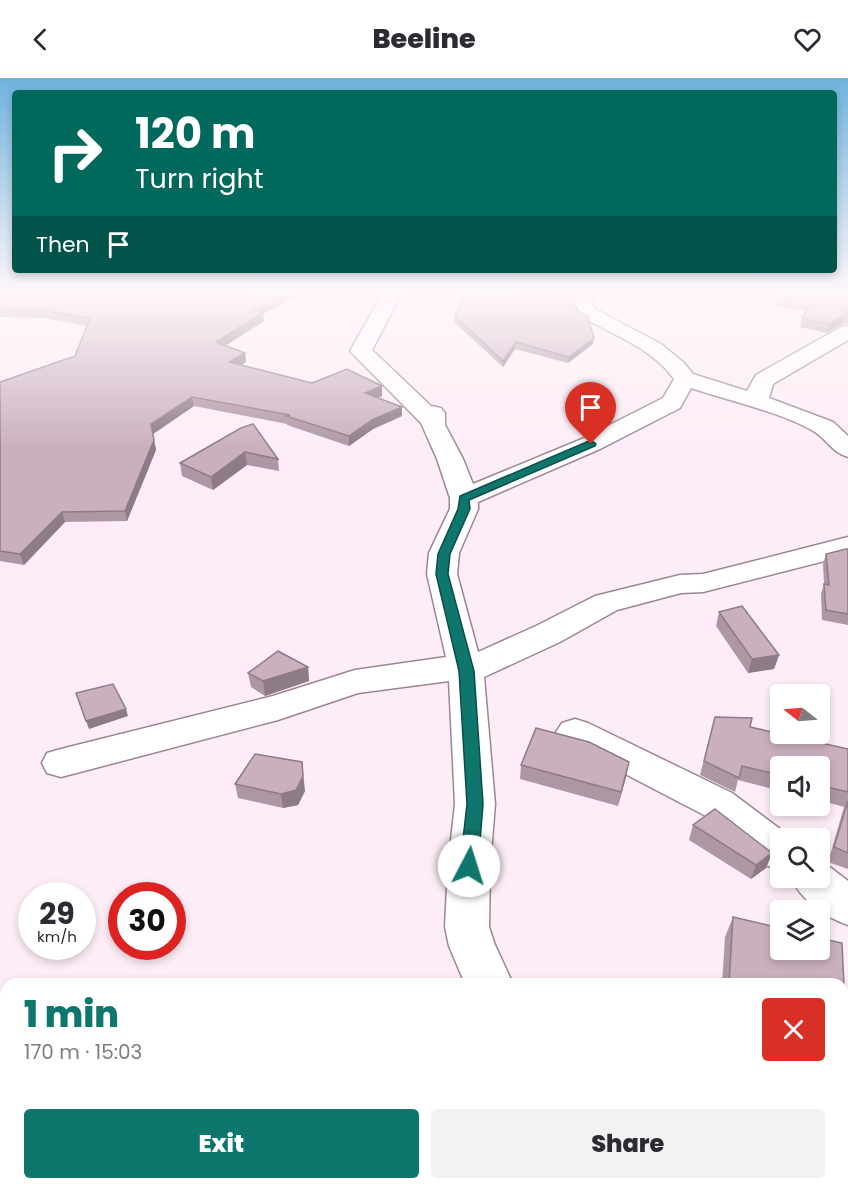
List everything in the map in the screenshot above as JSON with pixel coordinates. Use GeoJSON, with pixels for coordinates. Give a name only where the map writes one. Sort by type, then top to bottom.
{"type":"FeatureCollection","features":[{"type":"Feature","properties":{"kind":"street"},"geometry":{"type":"LineString","coordinates":[[364,346],[361,351],[432,416],[464,498],[464,509],[444,554],[442,574],[466,671],[475,804],[469,866],[467,927],[472,946],[486,978]]}},
{"type":"Feature","properties":{"kind":"street"},"geometry":{"type":"LineString","coordinates":[[648,346],[679,370],[685,379],[786,411],[824,427],[848,449]]}},
{"type":"Feature","properties":{"kind":"street"},"geometry":{"type":"LineString","coordinates":[[757,402],[757,394],[764,380],[823,346]]}},
{"type":"Feature","properties":{"kind":"street"},"geometry":{"type":"LineString","coordinates":[[464,498],[591,444],[672,403],[685,379]]}},
{"type":"Feature","properties":{"kind":"street"},"geometry":{"type":"LineString","coordinates":[[61,763],[278,707],[355,682],[446,669],[466,671],[548,634],[606,603],[680,584],[703,583],[848,546]]}},
{"type":"Feature","properties":{"kind":"street"},"geometry":{"type":"LineString","coordinates":[[575,732],[718,804],[770,845]]}},
{"type":"Feature","properties":{"kind":"street"},"geometry":{"type":"LineString","coordinates":[[825,888],[848,906]]}},
{"type":"Feature","properties":{"kind":"building"},"geometry":{"type":"Polygon","coordinates":[[[79,346],[226,346],[245,353],[229,362],[312,383],[347,369],[382,386],[365,393],[402,407],[372,420],[349,436],[286,416],[290,415],[192,397],[151,424],[154,440],[125,511],[62,512],[20,554],[0,551],[0,382],[75,356],[79,346]]]}},
{"type":"Feature","properties":{"kind":"building"},"geometry":{"type":"Polygon","coordinates":[[[487,346],[513,346],[503,361],[487,346]]]}},
{"type":"Feature","properties":{"kind":"building"},"geometry":{"type":"Polygon","coordinates":[[[530,346],[584,346],[569,357],[530,346]]]}},
{"type":"Feature","properties":{"kind":"building"},"geometry":{"type":"Polygon","coordinates":[[[253,424],[278,459],[245,452],[211,477],[180,463],[241,428],[253,424]]]}},
{"type":"Feature","properties":{"kind":"building"},"geometry":{"type":"Polygon","coordinates":[[[848,549],[848,614],[826,610],[824,584],[829,585],[826,554],[848,549]]]}},
{"type":"Feature","properties":{"kind":"building"},"geometry":{"type":"Polygon","coordinates":[[[742,606],[779,655],[752,659],[719,612],[742,606]]]}},
{"type":"Feature","properties":{"kind":"building"},"geometry":{"type":"Polygon","coordinates":[[[278,651],[308,667],[263,681],[248,673],[278,651]]]}},
{"type":"Feature","properties":{"kind":"building"},"geometry":{"type":"Polygon","coordinates":[[[113,684],[126,709],[86,721],[76,693],[113,684]]]}},
{"type":"Feature","properties":{"kind":"building"},"geometry":{"type":"Polygon","coordinates":[[[715,717],[752,718],[750,727],[770,731],[770,744],[826,744],[848,749],[848,792],[830,788],[830,756],[770,756],[770,773],[742,766],[739,778],[704,761],[715,717]]]}},
{"type":"Feature","properties":{"kind":"building"},"geometry":{"type":"Polygon","coordinates":[[[536,728],[589,742],[629,762],[621,792],[521,765],[536,728]]]}},
{"type":"Feature","properties":{"kind":"building"},"geometry":{"type":"Polygon","coordinates":[[[255,754],[302,762],[303,776],[296,790],[281,794],[235,784],[255,754]]]}},
{"type":"Feature","properties":{"kind":"building"},"geometry":{"type":"Polygon","coordinates":[[[848,801],[848,853],[834,847],[848,801]]]}},
{"type":"Feature","properties":{"kind":"building"},"geometry":{"type":"Polygon","coordinates":[[[715,809],[770,851],[770,854],[756,865],[693,825],[715,809]]]}},
{"type":"Feature","properties":{"kind":"building"},"geometry":{"type":"Polygon","coordinates":[[[733,917],[770,926],[770,960],[830,960],[830,940],[842,943],[844,978],[729,978],[733,917]]]}},
{"type":"Feature","properties":{"kind":"route"},"geometry":{"type":"LineString","coordinates":[[469,866],[475,804],[466,671],[442,574],[444,554],[464,509],[464,498],[591,444]]}}]}
